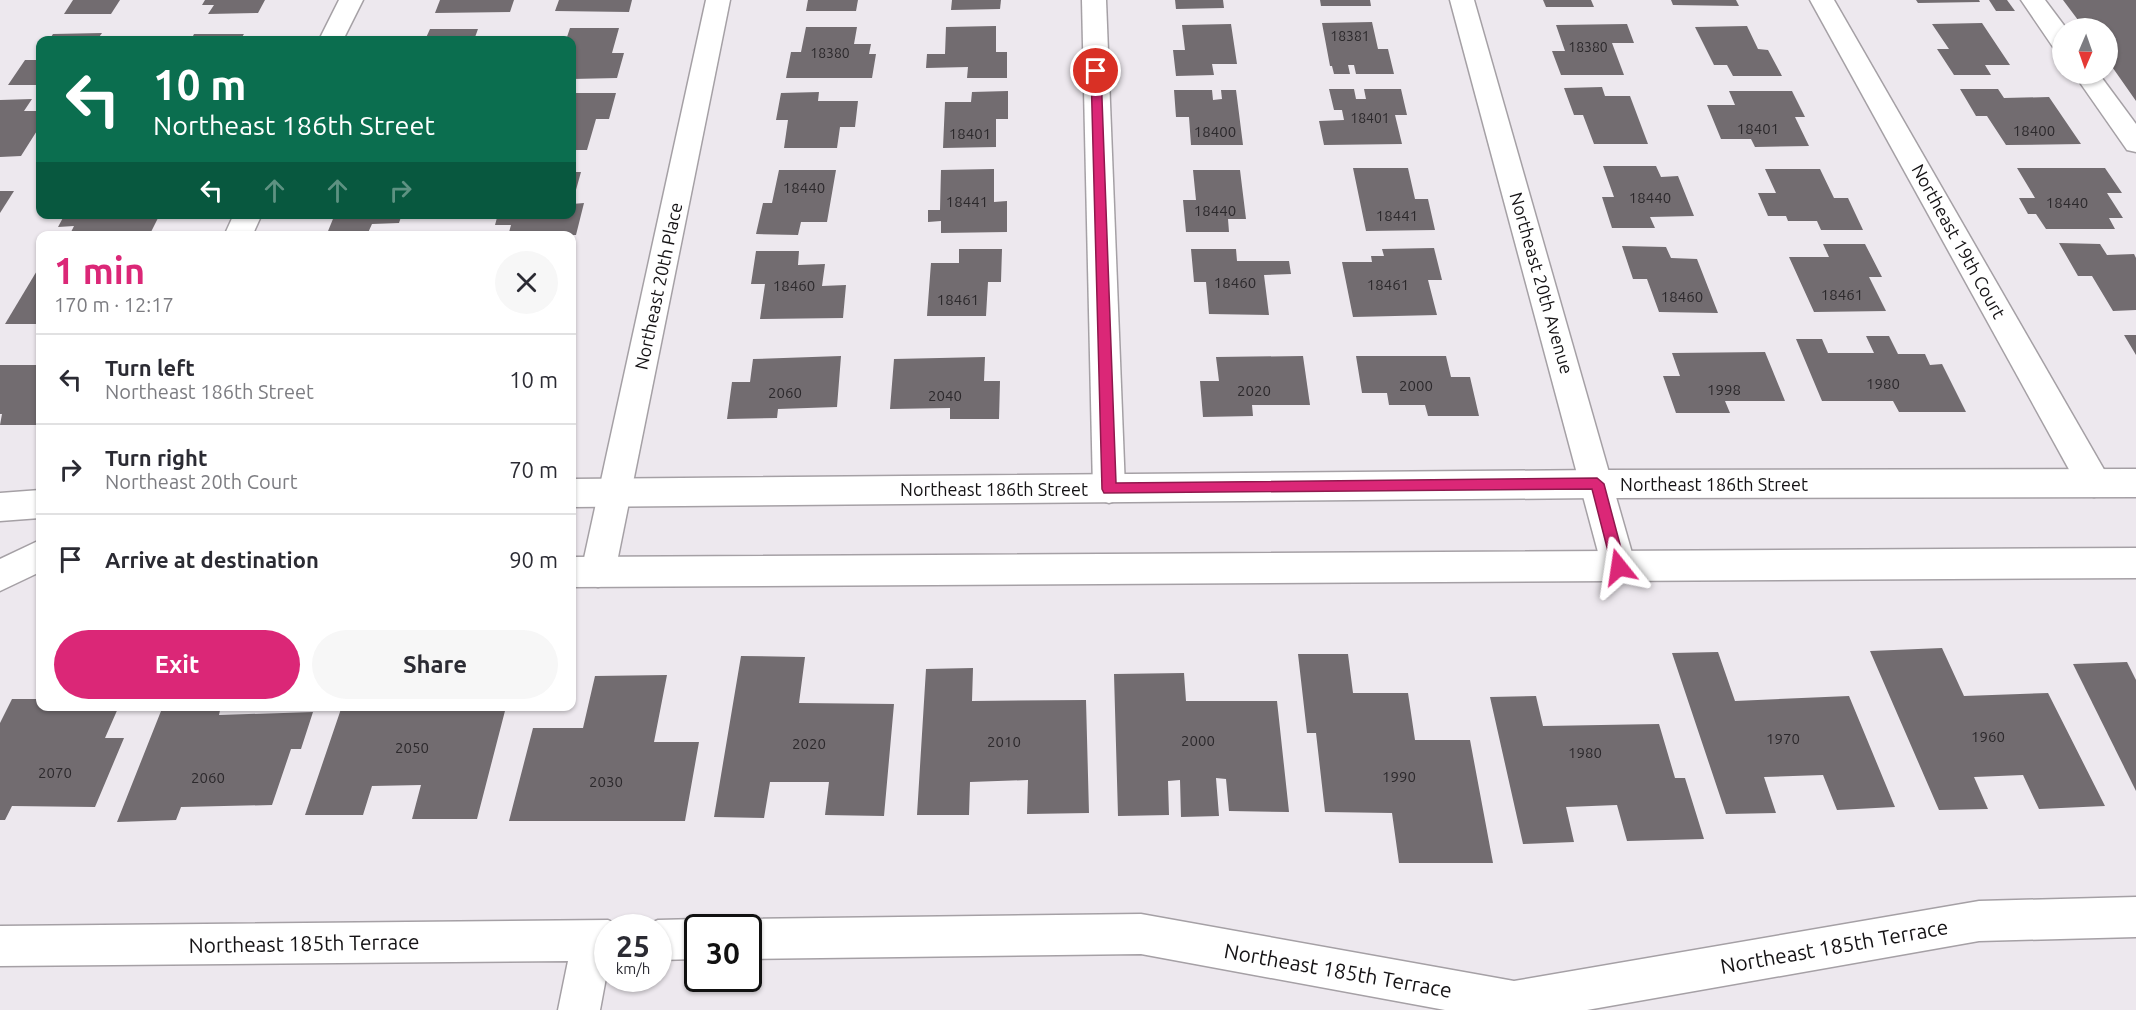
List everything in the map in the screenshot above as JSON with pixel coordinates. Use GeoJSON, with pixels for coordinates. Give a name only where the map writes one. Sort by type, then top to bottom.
{"type":"FeatureCollection","features":[{"type":"Feature","properties":{"kind":"street"},"geometry":{"type":"LineString","coordinates":[[334,36],[351,0]]}},
{"type":"Feature","properties":{"kind":"street","name":"Northeast 20th Place"},"geometry":{"type":"LineString","coordinates":[[585,572],[615,492],[718,0]]}},
{"type":"Feature","properties":{"kind":"street"},"geometry":{"type":"LineString","coordinates":[[1094,0],[1109,489]]}},
{"type":"Feature","properties":{"kind":"street","name":"Northeast 20th Avenue"},"geometry":{"type":"LineString","coordinates":[[1462,0],[1619,567]]}},
{"type":"Feature","properties":{"kind":"street","name":"Northeast 19th Court"},"geometry":{"type":"LineString","coordinates":[[1822,0],[2094,483]]}},
{"type":"Feature","properties":{"kind":"street"},"geometry":{"type":"LineString","coordinates":[[2033,0],[2052,27]]}},
{"type":"Feature","properties":{"kind":"street"},"geometry":{"type":"LineString","coordinates":[[2093,84],[2136,143]]}},
{"type":"Feature","properties":{"kind":"street","name":"Northeast 186th Street"},"geometry":{"type":"LineString","coordinates":[[576,492],[1597,484],[2136,483]]}},
{"type":"Feature","properties":{"kind":"street"},"geometry":{"type":"LineString","coordinates":[[0,507],[36,504]]}},
{"type":"Feature","properties":{"kind":"street"},"geometry":{"type":"LineString","coordinates":[[0,576],[36,557]]}},
{"type":"Feature","properties":{"kind":"street"},"geometry":{"type":"LineString","coordinates":[[585,572],[2136,562]]}},
{"type":"Feature","properties":{"kind":"street"},"geometry":{"type":"LineString","coordinates":[[0,584],[36,580]]}},
{"type":"Feature","properties":{"kind":"street","name":"Northeast 185th Terrace"},"geometry":{"type":"LineString","coordinates":[[762,939],[1141,934],[1514,1002],[1979,921],[2136,917]]}},
{"type":"Feature","properties":{"kind":"street","name":"Northeast 185th Terrace"},"geometry":{"type":"LineString","coordinates":[[0,946],[594,940]]}},
{"type":"Feature","properties":{"kind":"street"},"geometry":{"type":"LineString","coordinates":[[579,1010],[594,960]]}},
{"type":"Feature","properties":{"kind":"building"},"geometry":{"type":"Polygon","coordinates":[[[73,0],[120,0],[111,14],[64,14],[73,0]]]}},
{"type":"Feature","properties":{"kind":"building"},"geometry":{"type":"Polygon","coordinates":[[[205,0],[265,0],[258,13],[208,14],[214,5],[202,5],[205,0]]]}},
{"type":"Feature","properties":{"kind":"building"},"geometry":{"type":"Polygon","coordinates":[[[440,0],[514,0],[510,12],[435,13],[440,0]]]}},
{"type":"Feature","properties":{"kind":"building"},"geometry":{"type":"Polygon","coordinates":[[[559,0],[632,0],[629,12],[555,11],[559,0]]]}},
{"type":"Feature","properties":{"kind":"building"},"geometry":{"type":"Polygon","coordinates":[[[808,0],[858,0],[856,11],[806,11],[808,0]]]}},
{"type":"Feature","properties":{"kind":"building"},"geometry":{"type":"Polygon","coordinates":[[[952,0],[1001,0],[1000,9],[951,10],[952,0]]]}},
{"type":"Feature","properties":{"kind":"building"},"geometry":{"type":"Polygon","coordinates":[[[1175,0],[1223,0],[1224,8],[1176,9],[1175,0]]]}},
{"type":"Feature","properties":{"kind":"building"},"geometry":{"type":"Polygon","coordinates":[[[1320,0],[1370,0],[1371,6],[1321,6],[1320,0]]]}},
{"type":"Feature","properties":{"kind":"building"},"geometry":{"type":"Polygon","coordinates":[[[1543,0],[1591,0],[1594,7],[1546,7],[1543,0]]]}},
{"type":"Feature","properties":{"kind":"building"},"geometry":{"type":"Polygon","coordinates":[[[1671,0],[1736,0],[1739,6],[1673,5],[1671,0]]]}},
{"type":"Feature","properties":{"kind":"building"},"geometry":{"type":"Polygon","coordinates":[[[1916,0],[1979,0],[1980,2],[1918,3],[1916,0]]]}},
{"type":"Feature","properties":{"kind":"building"},"geometry":{"type":"Polygon","coordinates":[[[1989,0],[2007,0],[2015,11],[1996,11],[1989,0]]]}},
{"type":"Feature","properties":{"kind":"building"},"geometry":{"type":"Polygon","coordinates":[[[2063,0],[2136,0],[2136,101],[2118,75],[2118,18],[2076,18],[2063,0]]]}},
{"type":"Feature","properties":{"kind":"building"},"geometry":{"type":"Polygon","coordinates":[[[1372,22],[1378,49],[1388,49],[1394,74],[1356,74],[1354,65],[1348,65],[1350,74],[1334,74],[1330,66],[1322,23],[1372,22]]]}},
{"type":"Feature","properties":{"kind":"building"},"geometry":{"type":"Polygon","coordinates":[[[1982,23],[2010,65],[1985,65],[1991,75],[1954,75],[1937,49],[1949,49],[1932,24],[1982,23]]]}},
{"type":"Feature","properties":{"kind":"building"},"geometry":{"type":"Polygon","coordinates":[[[1231,24],[1237,64],[1212,64],[1214,75],[1176,76],[1173,50],[1185,50],[1182,25],[1231,24]]]}},
{"type":"Feature","properties":{"kind":"building"},"geometry":{"type":"Polygon","coordinates":[[[1627,24],[1634,43],[1612,43],[1624,75],[1561,75],[1552,51],[1565,51],[1556,25],[1627,24]]]}},
{"type":"Feature","properties":{"kind":"building"},"geometry":{"type":"Polygon","coordinates":[[[996,26],[996,52],[1007,52],[1007,78],[967,78],[968,67],[926,68],[927,54],[945,54],[946,27],[996,26]]]}},
{"type":"Feature","properties":{"kind":"building"},"geometry":{"type":"Polygon","coordinates":[[[1747,26],[1758,49],[1768,50],[1782,76],[1733,76],[1727,65],[1714,65],[1695,27],[1747,26]]]}},
{"type":"Feature","properties":{"kind":"building"},"geometry":{"type":"Polygon","coordinates":[[[806,27],[857,27],[854,44],[871,44],[869,54],[876,54],[872,78],[786,78],[791,52],[801,52],[806,27]]]}},
{"type":"Feature","properties":{"kind":"building"},"geometry":{"type":"Polygon","coordinates":[[[570,28],[619,28],[612,53],[624,53],[617,78],[576,79],[576,36],[567,36],[570,28]]]}},
{"type":"Feature","properties":{"kind":"building"},"geometry":{"type":"Polygon","coordinates":[[[430,29],[478,29],[475,36],[427,36],[430,29]]]}},
{"type":"Feature","properties":{"kind":"building"},"geometry":{"type":"Polygon","coordinates":[[[102,33],[100,36],[52,36],[53,34],[102,33]]]}},
{"type":"Feature","properties":{"kind":"building"},"geometry":{"type":"Polygon","coordinates":[[[194,34],[244,34],[243,36],[193,36],[194,34]]]}},
{"type":"Feature","properties":{"kind":"building"},"geometry":{"type":"Polygon","coordinates":[[[25,60],[36,60],[36,85],[8,85],[25,60]]]}},
{"type":"Feature","properties":{"kind":"building"},"geometry":{"type":"Polygon","coordinates":[[[1602,87],[1605,96],[1630,96],[1648,144],[1594,144],[1583,115],[1574,115],[1564,88],[1602,87]]]}},
{"type":"Feature","properties":{"kind":"building"},"geometry":{"type":"Polygon","coordinates":[[[1329,89],[1354,89],[1356,99],[1366,99],[1364,89],[1401,89],[1407,115],[1395,115],[1402,144],[1324,145],[1319,121],[1344,120],[1342,110],[1334,110],[1329,89]]]}},
{"type":"Feature","properties":{"kind":"building"},"geometry":{"type":"Polygon","coordinates":[[[1960,89],[1998,89],[2004,98],[2049,97],[2081,144],[2006,145],[1987,116],[1976,116],[1960,89]]]}},
{"type":"Feature","properties":{"kind":"building"},"geometry":{"type":"Polygon","coordinates":[[[1174,90],[1212,90],[1213,100],[1222,99],[1221,90],[1236,90],[1243,145],[1191,145],[1189,117],[1176,117],[1174,90]]]}},
{"type":"Feature","properties":{"kind":"building"},"geometry":{"type":"Polygon","coordinates":[[[1008,91],[1008,119],[996,119],[996,147],[943,148],[945,102],[971,102],[972,92],[1008,91]]]}},
{"type":"Feature","properties":{"kind":"building"},"geometry":{"type":"Polygon","coordinates":[[[1729,91],[1792,91],[1805,117],[1795,117],[1809,146],[1755,147],[1751,139],[1721,139],[1707,105],[1735,105],[1729,91]]]}},
{"type":"Feature","properties":{"kind":"building"},"geometry":{"type":"Polygon","coordinates":[[[819,92],[818,101],[858,101],[855,127],[840,127],[837,148],[784,148],[788,120],[776,120],[781,93],[819,92]]]}},
{"type":"Feature","properties":{"kind":"building"},"geometry":{"type":"Polygon","coordinates":[[[576,93],[616,93],[609,119],[596,119],[587,150],[576,150],[576,93]]]}},
{"type":"Feature","properties":{"kind":"building"},"geometry":{"type":"Polygon","coordinates":[[[32,99],[24,111],[36,111],[36,132],[21,156],[0,157],[0,100],[32,99]]]}},
{"type":"Feature","properties":{"kind":"building"},"geometry":{"type":"Polygon","coordinates":[[[1603,166],[1656,166],[1661,177],[1678,176],[1694,216],[1650,217],[1655,228],[1612,228],[1602,197],[1614,197],[1603,166]]]}},
{"type":"Feature","properties":{"kind":"building"},"geometry":{"type":"Polygon","coordinates":[[[1353,168],[1408,168],[1415,199],[1428,199],[1435,230],[1366,231],[1353,168]]]}},
{"type":"Feature","properties":{"kind":"building"},"geometry":{"type":"Polygon","coordinates":[[[2017,168],[2105,168],[2122,193],[2107,193],[2123,218],[2109,218],[2115,229],[2046,229],[2036,214],[2028,214],[2019,198],[2035,198],[2017,168]]]}},
{"type":"Feature","properties":{"kind":"building"},"geometry":{"type":"Polygon","coordinates":[[[994,169],[994,202],[1007,201],[1007,232],[941,233],[941,221],[928,222],[928,210],[940,210],[941,170],[994,169]]]}},
{"type":"Feature","properties":{"kind":"building"},"geometry":{"type":"Polygon","coordinates":[[[1765,169],[1820,169],[1834,198],[1848,198],[1863,230],[1821,230],[1817,221],[1788,221],[1786,216],[1768,216],[1758,193],[1776,193],[1765,169]]]}},
{"type":"Feature","properties":{"kind":"building"},"geometry":{"type":"Polygon","coordinates":[[[779,170],[836,170],[827,222],[801,222],[798,235],[756,234],[763,203],[772,203],[779,170]]]}},
{"type":"Feature","properties":{"kind":"building"},"geometry":{"type":"Polygon","coordinates":[[[1193,170],[1240,170],[1246,219],[1228,219],[1229,232],[1186,232],[1183,200],[1196,200],[1193,170]]]}},
{"type":"Feature","properties":{"kind":"building"},"geometry":{"type":"Polygon","coordinates":[[[576,172],[581,172],[576,190],[576,172]]]}},
{"type":"Feature","properties":{"kind":"building"},"geometry":{"type":"Polygon","coordinates":[[[0,191],[14,191],[0,213],[0,191]]]}},
{"type":"Feature","properties":{"kind":"building"},"geometry":{"type":"Polygon","coordinates":[[[584,203],[576,235],[576,231],[509,231],[511,225],[495,225],[497,219],[576,219],[576,204],[584,203]]]}},
{"type":"Feature","properties":{"kind":"building"},"geometry":{"type":"Polygon","coordinates":[[[62,219],[158,219],[152,231],[72,231],[74,226],[58,227],[62,219]]]}},
{"type":"Feature","properties":{"kind":"building"},"geometry":{"type":"Polygon","coordinates":[[[333,219],[400,219],[399,223],[372,224],[369,231],[328,231],[333,219]]]}},
{"type":"Feature","properties":{"kind":"building"},"geometry":{"type":"Polygon","coordinates":[[[2059,243],[2100,244],[2107,255],[2134,254],[2136,258],[2136,310],[2113,311],[2092,276],[2078,276],[2059,243]]]}},
{"type":"Feature","properties":{"kind":"building"},"geometry":{"type":"Polygon","coordinates":[[[1823,244],[1865,244],[1882,277],[1869,277],[1886,311],[1814,312],[1789,257],[1829,257],[1823,244]]]}},
{"type":"Feature","properties":{"kind":"building"},"geometry":{"type":"Polygon","coordinates":[[[1622,246],[1666,247],[1671,258],[1697,259],[1718,313],[1659,312],[1647,279],[1633,279],[1622,246]]]}},
{"type":"Feature","properties":{"kind":"building"},"geometry":{"type":"Polygon","coordinates":[[[1434,248],[1442,280],[1428,280],[1437,315],[1353,317],[1342,262],[1372,262],[1371,256],[1384,256],[1382,249],[1434,248]]]}},
{"type":"Feature","properties":{"kind":"building"},"geometry":{"type":"Polygon","coordinates":[[[959,249],[1002,249],[1001,282],[988,282],[986,316],[927,316],[931,263],[959,263],[959,249]]]}},
{"type":"Feature","properties":{"kind":"building"},"geometry":{"type":"Polygon","coordinates":[[[1191,249],[1236,249],[1237,261],[1289,261],[1291,274],[1264,275],[1269,315],[1209,314],[1206,282],[1194,282],[1191,249]]]}},
{"type":"Feature","properties":{"kind":"building"},"geometry":{"type":"Polygon","coordinates":[[[756,251],[799,251],[798,265],[825,264],[822,286],[846,285],[843,318],[760,319],[765,284],[751,284],[756,251]]]}},
{"type":"Feature","properties":{"kind":"building"},"geometry":{"type":"Polygon","coordinates":[[[36,272],[36,324],[5,324],[36,272]]]}},
{"type":"Feature","properties":{"kind":"building"},"geometry":{"type":"Polygon","coordinates":[[[2124,335],[2136,335],[2136,355],[2124,335]]]}},
{"type":"Feature","properties":{"kind":"building"},"geometry":{"type":"Polygon","coordinates":[[[1866,336],[1889,336],[1898,354],[1925,354],[1930,365],[1942,364],[1966,412],[1899,412],[1893,401],[1822,401],[1796,339],[1822,339],[1828,353],[1874,353],[1866,336]]]}},
{"type":"Feature","properties":{"kind":"building"},"geometry":{"type":"Polygon","coordinates":[[[1765,352],[1785,401],[1725,401],[1730,413],[1676,413],[1663,376],[1680,376],[1672,353],[1765,352]]]}},
{"type":"Feature","properties":{"kind":"building"},"geometry":{"type":"Polygon","coordinates":[[[841,356],[837,407],[778,409],[777,418],[727,419],[732,382],[750,382],[753,359],[841,356]]]}},
{"type":"Feature","properties":{"kind":"building"},"geometry":{"type":"Polygon","coordinates":[[[1303,356],[1310,405],[1252,405],[1253,416],[1203,417],[1200,381],[1219,381],[1216,357],[1303,356]]]}},
{"type":"Feature","properties":{"kind":"building"},"geometry":{"type":"Polygon","coordinates":[[[1356,356],[1446,356],[1451,377],[1470,377],[1479,416],[1428,416],[1425,405],[1389,405],[1387,393],[1362,393],[1356,356]]]}},
{"type":"Feature","properties":{"kind":"building"},"geometry":{"type":"Polygon","coordinates":[[[985,357],[984,381],[1000,381],[999,419],[950,419],[950,408],[890,409],[894,359],[985,357]]]}},
{"type":"Feature","properties":{"kind":"building"},"geometry":{"type":"Polygon","coordinates":[[[0,365],[36,365],[36,425],[0,425],[2,414],[0,414],[0,365]]]}},
{"type":"Feature","properties":{"kind":"building"},"geometry":{"type":"Polygon","coordinates":[[[1942,648],[1964,696],[2048,693],[2105,806],[2039,809],[2023,775],[1974,777],[1988,809],[1939,810],[1870,651],[1942,648]]]}},
{"type":"Feature","properties":{"kind":"building"},"geometry":{"type":"Polygon","coordinates":[[[1718,652],[1735,701],[1849,696],[1895,807],[1837,810],[1823,775],[1764,777],[1776,813],[1726,814],[1672,653],[1718,652]]]}},
{"type":"Feature","properties":{"kind":"building"},"geometry":{"type":"Polygon","coordinates":[[[1298,654],[1348,654],[1353,693],[1408,693],[1415,740],[1470,740],[1493,863],[1399,863],[1392,813],[1325,812],[1316,733],[1307,733],[1298,654]]]}},
{"type":"Feature","properties":{"kind":"building"},"geometry":{"type":"Polygon","coordinates":[[[741,656],[805,657],[799,703],[894,704],[884,816],[825,815],[829,782],[770,782],[764,818],[714,817],[741,656]]]}},
{"type":"Feature","properties":{"kind":"building"},"geometry":{"type":"Polygon","coordinates":[[[2127,662],[2136,680],[2136,791],[2073,664],[2127,662]]]}},
{"type":"Feature","properties":{"kind":"building"},"geometry":{"type":"Polygon","coordinates":[[[973,668],[972,701],[1086,700],[1089,813],[1027,814],[1028,780],[970,782],[969,815],[917,815],[926,669],[973,668]]]}},
{"type":"Feature","properties":{"kind":"building"},"geometry":{"type":"Polygon","coordinates":[[[1184,673],[1186,701],[1277,701],[1289,812],[1229,811],[1226,779],[1216,778],[1219,816],[1181,817],[1180,780],[1168,781],[1169,815],[1118,816],[1114,674],[1184,673]]]}},
{"type":"Feature","properties":{"kind":"building"},"geometry":{"type":"Polygon","coordinates":[[[667,675],[654,742],[699,742],[685,821],[509,821],[533,728],[583,728],[595,676],[667,675]]]}},
{"type":"Feature","properties":{"kind":"building"},"geometry":{"type":"Polygon","coordinates":[[[1536,696],[1543,726],[1659,724],[1675,778],[1685,778],[1704,839],[1627,841],[1617,805],[1566,807],[1574,842],[1523,844],[1490,697],[1536,696]]]}},
{"type":"Feature","properties":{"kind":"building"},"geometry":{"type":"Polygon","coordinates":[[[12,699],[36,699],[36,711],[117,711],[105,738],[124,738],[95,807],[12,806],[5,820],[0,820],[0,723],[12,699]]]}},
{"type":"Feature","properties":{"kind":"building"},"geometry":{"type":"Polygon","coordinates":[[[161,711],[220,711],[219,715],[313,712],[301,749],[291,749],[272,805],[181,807],[176,820],[117,822],[161,711]]]}},
{"type":"Feature","properties":{"kind":"building"},"geometry":{"type":"Polygon","coordinates":[[[340,711],[505,711],[477,819],[412,819],[421,785],[372,786],[363,815],[305,815],[340,711]]]}},
{"type":"Feature","properties":{"kind":"route"},"geometry":{"type":"LineString","coordinates":[[1096,71],[1109,489],[1597,484],[1619,567]]}}]}
